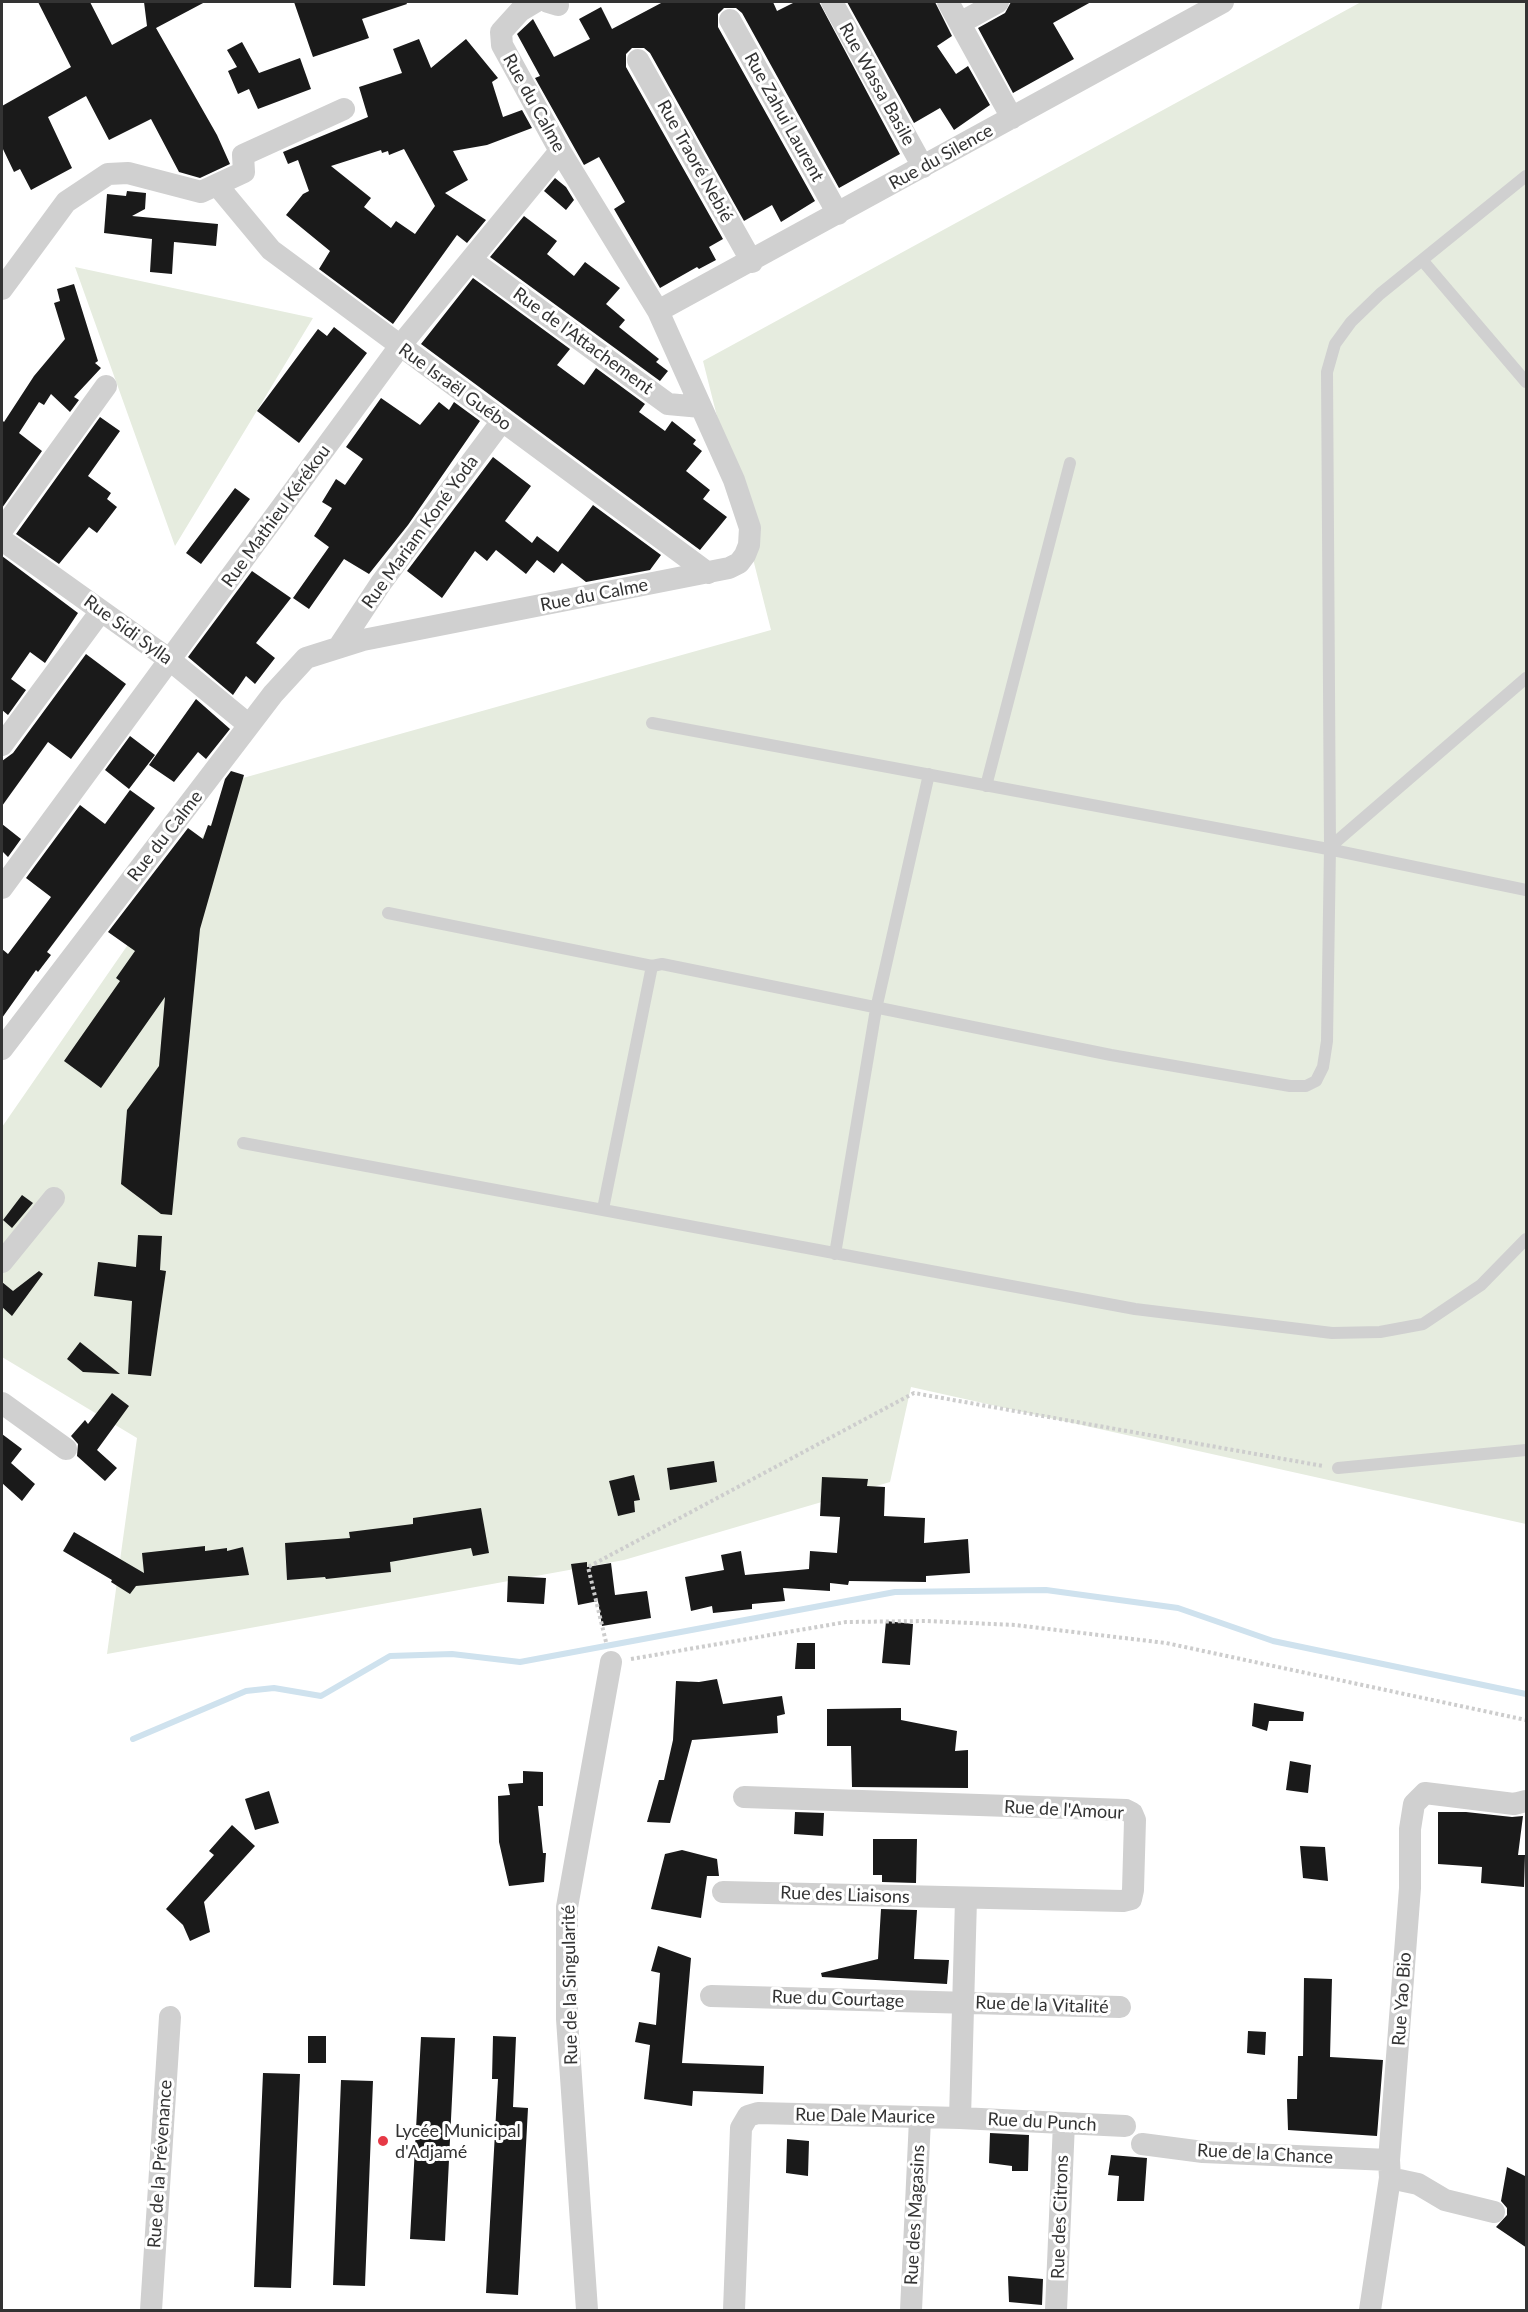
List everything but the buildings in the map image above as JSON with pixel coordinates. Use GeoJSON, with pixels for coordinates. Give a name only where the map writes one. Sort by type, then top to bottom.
{"type":"FeatureCollection","features":[{"type":"Feature","properties":{"kind":"street","name":"Rue du Calme"},"geometry":{"type":"LineString","coordinates":[[2,1049],[273,694],[306,658],[340,645],[708,573],[740,563],[749,545],[750,528],[734,480],[658,311],[560,151],[500,38],[501,32],[512,20],[535,2]]}},
{"type":"Feature","properties":{"kind":"street","name":"Rue Wassa Basile"},"geometry":{"type":"LineString","coordinates":[[832,2],[923,167]]}},
{"type":"Feature","properties":{"kind":"street"},"geometry":{"type":"LineString","coordinates":[[948,2],[1012,118]]}},
{"type":"Feature","properties":{"kind":"street"},"geometry":{"type":"LineString","coordinates":[[960,23],[998,2]]}},
{"type":"Feature","properties":{"kind":"street","name":"Rue du Silence"},"geometry":{"type":"LineString","coordinates":[[658,311],[752,262],[1218,3]]}},
{"type":"Feature","properties":{"kind":"street","name":"Rue Zahui Laurent"},"geometry":{"type":"LineString","coordinates":[[730,20],[838,214]]}},
{"type":"Feature","properties":{"kind":"street","name":"Rue Traoré Nebié"},"geometry":{"type":"LineString","coordinates":[[638,60],[752,262]]}},
{"type":"Feature","properties":{"kind":"street"},"geometry":{"type":"LineString","coordinates":[[2,289],[66,202],[108,174],[128,173],[201,192],[244,172],[243,155],[344,109]]}},
{"type":"Feature","properties":{"kind":"street","name":"Rue Mathieu Kérékou"},"geometry":{"type":"LineString","coordinates":[[2,888],[400,346],[560,151]]}},
{"type":"Feature","properties":{"kind":"street","name":"Rue Israël Guébo"},"geometry":{"type":"LineString","coordinates":[[216,185],[270,250],[708,573]]}},
{"type":"Feature","properties":{"kind":"street","name":"Rue de l'Attachement"},"geometry":{"type":"LineString","coordinates":[[471,260],[668,404],[701,407]]}},
{"type":"Feature","properties":{"kind":"street"},"geometry":{"type":"LineString","coordinates":[[2,530],[106,386]]}},
{"type":"Feature","properties":{"kind":"street","name":"Rue Mariam Koné Yoda"},"geometry":{"type":"LineString","coordinates":[[340,645],[381,583],[502,421]]}},
{"type":"Feature","properties":{"kind":"street","name":"Rue Sidi Sylla"},"geometry":{"type":"LineString","coordinates":[[2,540],[170,660],[249,725]]}},
{"type":"Feature","properties":{"kind":"street"},"geometry":{"type":"LineString","coordinates":[[2,745],[101,611]]}},
{"type":"Feature","properties":{"kind":"street"},"geometry":{"type":"LineString","coordinates":[[2,1262],[54,1198]]}},
{"type":"Feature","properties":{"kind":"street"},"geometry":{"type":"LineString","coordinates":[[2,1402],[66,1449]]}},
{"type":"Feature","properties":{"kind":"street","name":"Rue de la Singularité"},"geometry":{"type":"LineString","coordinates":[[587,2310],[567,2019],[567,1907],[611,1662]]}},
{"type":"Feature","properties":{"kind":"street","name":"Rue Yao Bio"},"geometry":{"type":"LineString","coordinates":[[1370,2310],[1390,2169],[1404,1998],[1410,1888],[1410,1829],[1414,1804],[1425,1793],[1514,1804],[1527,1801]]}},
{"type":"Feature","properties":{"kind":"street","name":"Rue de l'Amour"},"geometry":{"type":"LineString","coordinates":[[744,1797],[1126,1810],[1132,1813],[1134,1820],[1131,1899],[966,1899]]}},
{"type":"Feature","properties":{"kind":"street","name":"Rue des Liaisons"},"geometry":{"type":"LineString","coordinates":[[723,1892],[966,1899]]}},
{"type":"Feature","properties":{"kind":"street","name":"Rue Dale Maurice"},"geometry":{"type":"LineString","coordinates":[[734,2310],[741,2128],[748,2116],[758,2113],[920,2119],[960,2118],[965,2003],[966,1899]]}},
{"type":"Feature","properties":{"kind":"street","name":"Rue du Courtage"},"geometry":{"type":"LineString","coordinates":[[711,1996],[965,2003]]}},
{"type":"Feature","properties":{"kind":"street","name":"Rue de la Vitalité"},"geometry":{"type":"LineString","coordinates":[[965,2003],[1120,2007]]}},
{"type":"Feature","properties":{"kind":"street","name":"Rue de la Prévenance"},"geometry":{"type":"LineString","coordinates":[[151,2310],[170,2017]]}},
{"type":"Feature","properties":{"kind":"street","name":"Rue du Punch"},"geometry":{"type":"LineString","coordinates":[[960,2118],[1125,2126]]}},
{"type":"Feature","properties":{"kind":"street","name":"Rue des Magasins"},"geometry":{"type":"LineString","coordinates":[[911,2310],[920,2119]]}},
{"type":"Feature","properties":{"kind":"street","name":"Rue des Citrons"},"geometry":{"type":"LineString","coordinates":[[1056,2310],[1064,2123]]}},
{"type":"Feature","properties":{"kind":"street","name":"Rue de la Chance"},"geometry":{"type":"LineString","coordinates":[[1142,2144],[1390,2169],[1445,2200],[1494,2212]]}},
{"type":"Feature","properties":{"kind":"lane"},"geometry":{"type":"LineString","coordinates":[[388,913],[652,966],[662,964],[1112,1055],[1290,1086],[1306,1086],[1316,1081],[1323,1067],[1327,1041],[1329,848],[1327,372],[1335,344],[1351,322],[1422,260],[1527,176]]}},
{"type":"Feature","properties":{"kind":"lane"},"geometry":{"type":"LineString","coordinates":[[1422,260],[1527,382]]}},
{"type":"Feature","properties":{"kind":"lane"},"geometry":{"type":"LineString","coordinates":[[986,786],[1070,463]]}},
{"type":"Feature","properties":{"kind":"lane"},"geometry":{"type":"LineString","coordinates":[[1329,848],[1527,678]]}},
{"type":"Feature","properties":{"kind":"lane"},"geometry":{"type":"LineString","coordinates":[[652,723],[1329,848],[1527,890]]}},
{"type":"Feature","properties":{"kind":"lane"},"geometry":{"type":"LineString","coordinates":[[835,1254],[876,1009],[928,774]]}},
{"type":"Feature","properties":{"kind":"lane"},"geometry":{"type":"LineString","coordinates":[[603,1209],[652,966]]}},
{"type":"Feature","properties":{"kind":"lane"},"geometry":{"type":"LineString","coordinates":[[243,1143],[1135,1309],[1332,1333],[1380,1332],[1423,1324],[1481,1285],[1527,1239]]}},
{"type":"Feature","properties":{"kind":"lane"},"geometry":{"type":"LineString","coordinates":[[1338,1468],[1527,1450]]}},
{"type":"Feature","properties":{"kind":"path"},"geometry":{"type":"LineString","coordinates":[[1338,1468],[914,1394],[588,1567],[611,1662],[846,1622],[926,1620],[1015,1625],[1166,1643],[1527,1720]]}},
{"type":"Feature","properties":{"kind":"shaded area"},"geometry":{"type":"Polygon","coordinates":[[[1361,2],[1526,2],[1526,1524],[911,1387],[890,1482],[624,1560],[107,1654],[137,1438],[2,1357],[2,1127],[243,778],[771,630],[703,361],[1361,2]]]}},
{"type":"Feature","properties":{"kind":"shaded area"},"geometry":{"type":"Polygon","coordinates":[[[75,267],[313,318],[175,546],[75,267]]]}},
{"type":"Feature","properties":{"kind":"waterway"},"geometry":{"type":"LineString","coordinates":[[133,1739],[246,1691],[274,1688],[321,1696],[390,1656],[452,1654],[520,1662],[895,1592],[1046,1590],[1178,1608],[1273,1641],[1526,1694]]}},
{"type":"Feature","properties":{"kind":"place","name":"Lycée Municipal d'Adjamé"},"geometry":{"type":"Point","coordinates":[383,2141]}}]}
